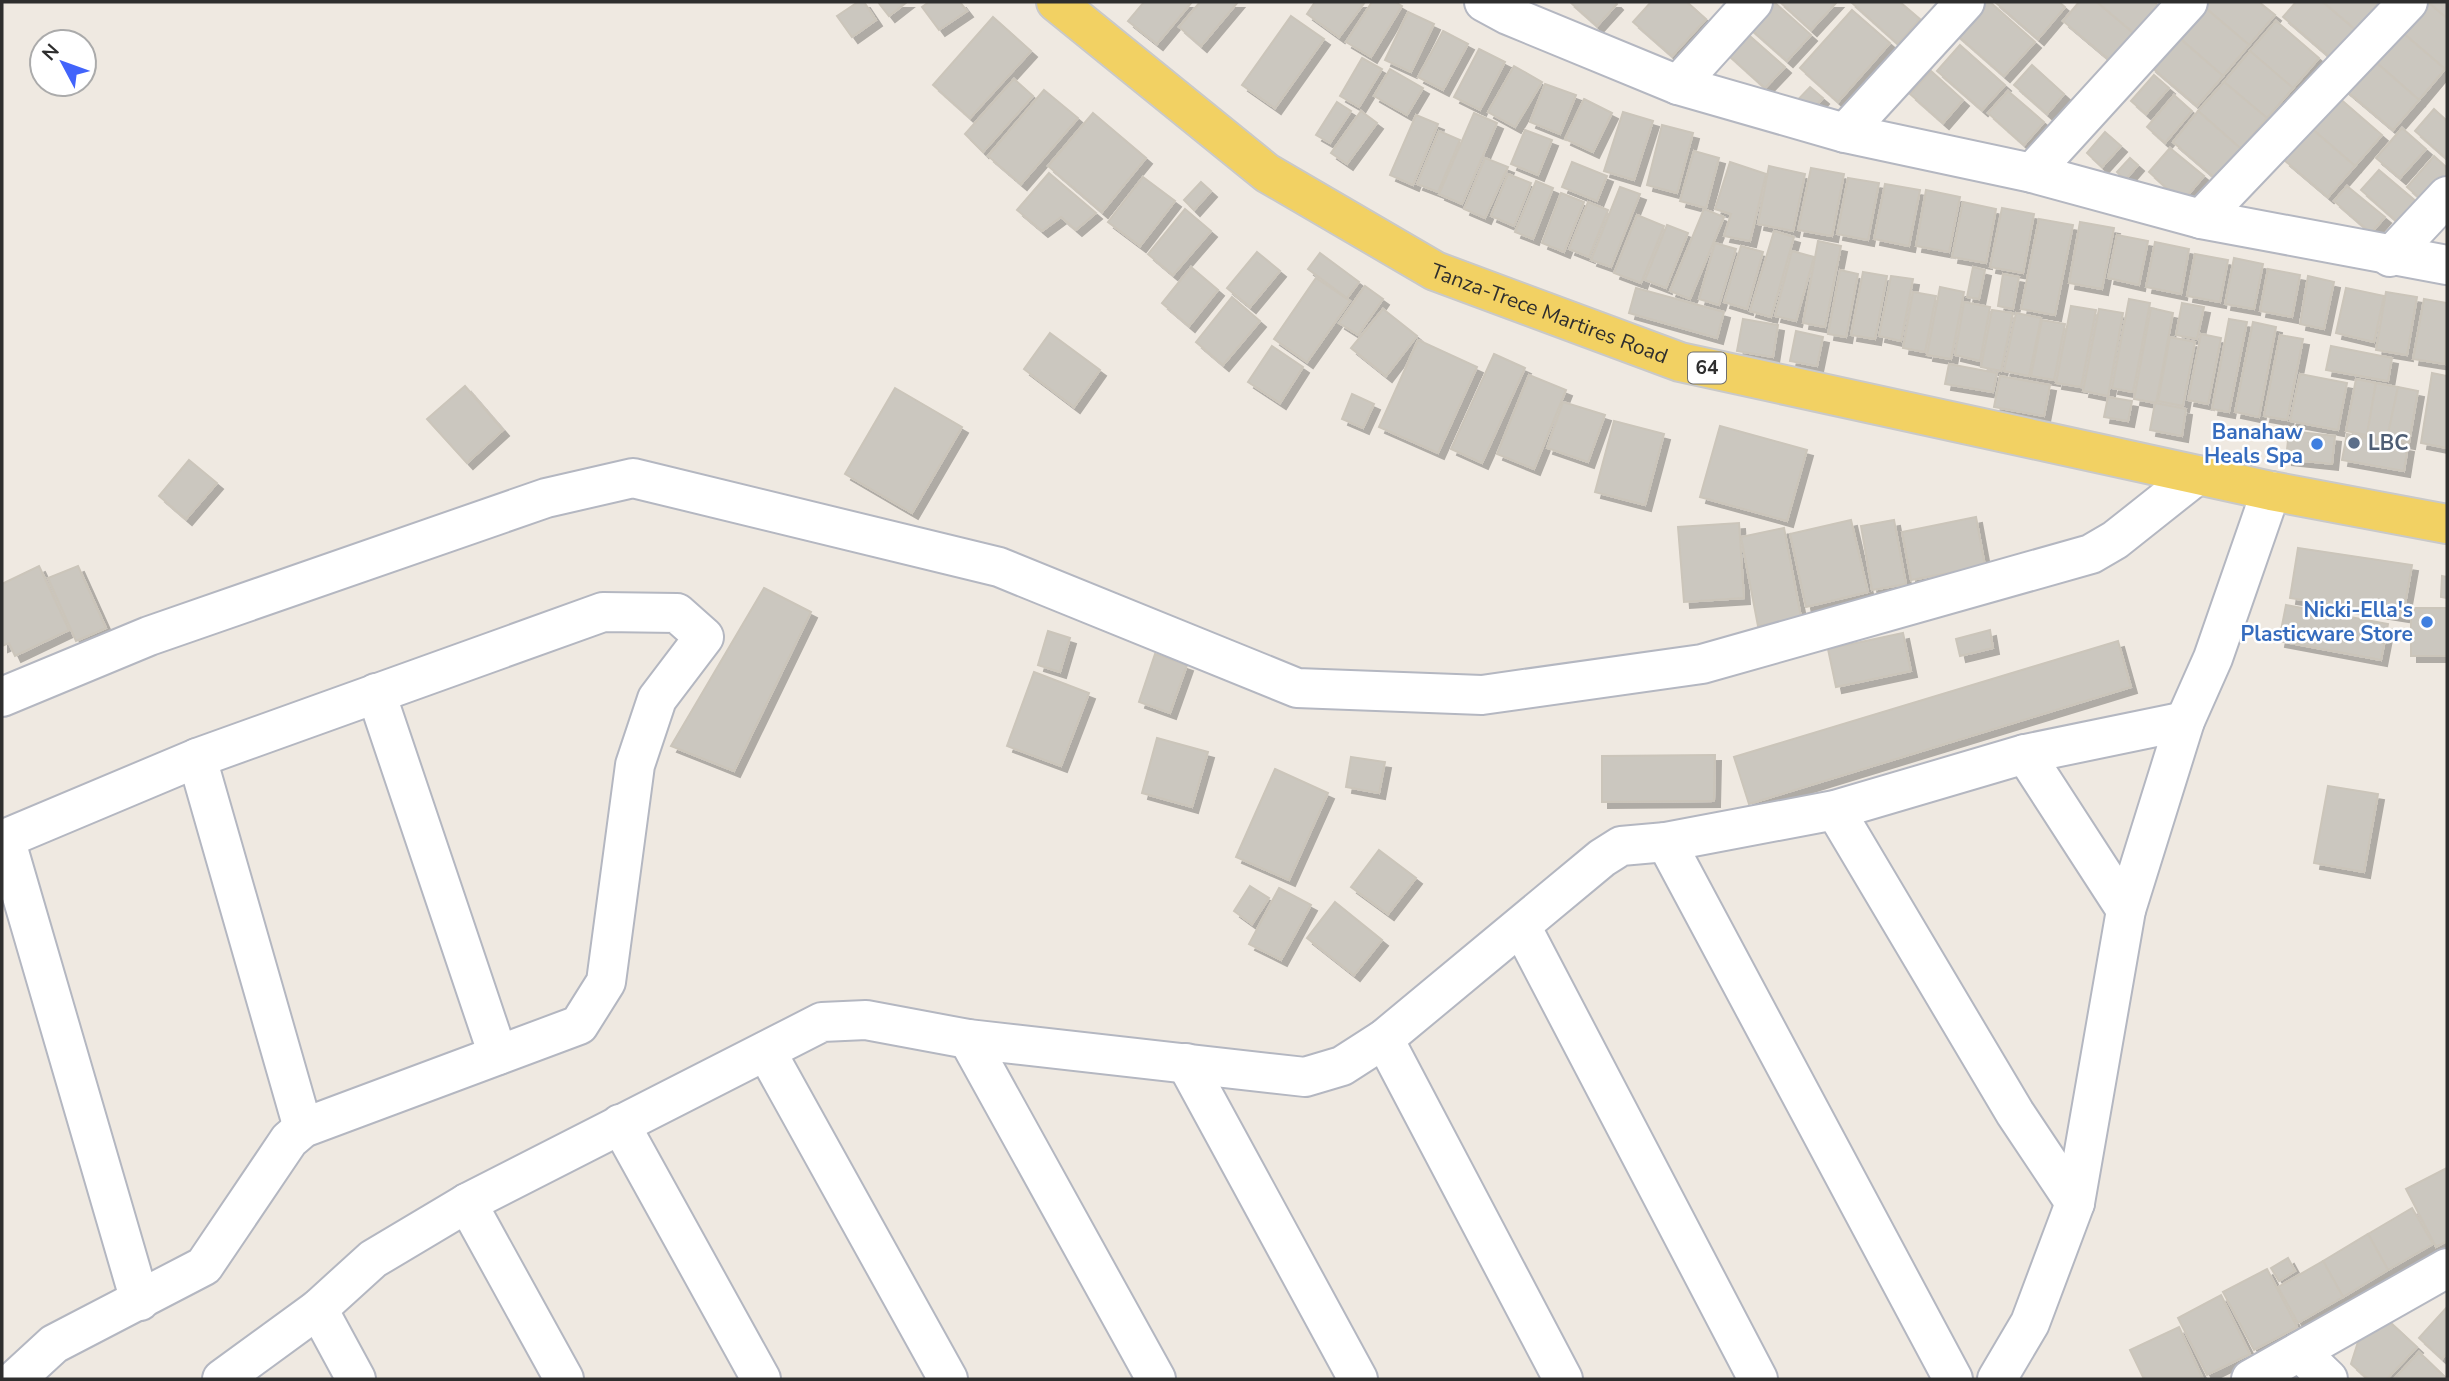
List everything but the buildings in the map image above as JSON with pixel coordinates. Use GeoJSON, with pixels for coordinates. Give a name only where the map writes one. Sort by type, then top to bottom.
{"type":"FeatureCollection","features":[{"type":"Feature","properties":{"kind":"main road","name":"Tanza-Trece Martires Road"},"geometry":{"type":"LineString","coordinates":[[1056,2],[1267,173],[1435,271],[1680,362],[2272,491],[2447,524]]}},
{"type":"Feature","properties":{"kind":"street"},"geometry":{"type":"LineString","coordinates":[[1678,85],[1753,2]]}},
{"type":"Feature","properties":{"kind":"street"},"geometry":{"type":"LineString","coordinates":[[1845,133],[1965,2]]}},
{"type":"Feature","properties":{"kind":"street"},"geometry":{"type":"LineString","coordinates":[[2032,173],[2188,2]]}},
{"type":"Feature","properties":{"kind":"street"},"geometry":{"type":"LineString","coordinates":[[2201,219],[2408,2]]}},
{"type":"Feature","properties":{"kind":"street"},"geometry":{"type":"LineString","coordinates":[[1504,6],[1678,85],[1845,133],[2032,173],[2201,219],[2390,257],[2447,265]]}},
{"type":"Feature","properties":{"kind":"street"},"geometry":{"type":"LineString","coordinates":[[2390,257],[2447,196]]}},
{"type":"Feature","properties":{"kind":"street"},"geometry":{"type":"LineString","coordinates":[[2,697],[149,636],[546,498],[633,478],[999,567],[1297,688],[1482,695],[1702,664],[2091,554],[2115,540],[2197,475]]}},
{"type":"Feature","properties":{"kind":"street"},"geometry":{"type":"LineString","coordinates":[[1997,1379],[2030,1323],[2075,1203],[2126,910],[2185,721],[2213,658],[2272,491]]}},
{"type":"Feature","properties":{"kind":"street"},"geometry":{"type":"LineString","coordinates":[[16,1379],[54,1344],[140,1301],[204,1266],[289,1140],[303,1128],[579,1025],[606,982],[635,765],[657,699],[704,637],[677,613],[603,612],[197,758],[4,839],[140,1301]]}},
{"type":"Feature","properties":{"kind":"street"},"geometry":{"type":"LineString","coordinates":[[376,694],[498,1055]]}},
{"type":"Feature","properties":{"kind":"street"},"geometry":{"type":"LineString","coordinates":[[222,1379],[318,1309],[373,1259],[467,1203],[822,1022],[866,1020],[968,1039],[1305,1077],[1342,1066],[1384,1039],[1602,858],[1621,846],[1666,842],[1835,810],[2025,754],[2185,721]]}},
{"type":"Feature","properties":{"kind":"street"},"geometry":{"type":"LineString","coordinates":[[2025,754],[2126,910]]}},
{"type":"Feature","properties":{"kind":"street"},"geometry":{"type":"LineString","coordinates":[[197,758],[303,1128]]}},
{"type":"Feature","properties":{"kind":"street"},"geometry":{"type":"LineString","coordinates":[[1835,810],[2015,1113],[2075,1203]]}},
{"type":"Feature","properties":{"kind":"street"},"geometry":{"type":"LineString","coordinates":[[1666,842],[1953,1379]]}},
{"type":"Feature","properties":{"kind":"street"},"geometry":{"type":"LineString","coordinates":[[1521,926],[1758,1379]]}},
{"type":"Feature","properties":{"kind":"street"},"geometry":{"type":"LineString","coordinates":[[968,1039],[1156,1379]]}},
{"type":"Feature","properties":{"kind":"street"},"geometry":{"type":"LineString","coordinates":[[1384,1039],[1563,1379]]}},
{"type":"Feature","properties":{"kind":"street"},"geometry":{"type":"LineString","coordinates":[[766,1051],[948,1379]]}},
{"type":"Feature","properties":{"kind":"street"},"geometry":{"type":"LineString","coordinates":[[1186,1063],[1358,1379]]}},
{"type":"Feature","properties":{"kind":"street"},"geometry":{"type":"LineString","coordinates":[[620,1124],[761,1379]]}},
{"type":"Feature","properties":{"kind":"street"},"geometry":{"type":"LineString","coordinates":[[467,1203],[564,1379]]}},
{"type":"Feature","properties":{"kind":"street"},"geometry":{"type":"LineString","coordinates":[[2251,1379],[2447,1269]]}},
{"type":"Feature","properties":{"kind":"street"},"geometry":{"type":"LineString","coordinates":[[318,1309],[356,1379]]}},
{"type":"Feature","properties":{"kind":"street"},"geometry":{"type":"LineString","coordinates":[[2300,1352],[2328,1379]]}},
{"type":"Feature","properties":{"kind":"place","name":"LBC"},"geometry":{"type":"Point","coordinates":[2354,443]}},
{"type":"Feature","properties":{"kind":"place","name":"Banahaw Heals Spa"},"geometry":{"type":"Point","coordinates":[2317,444]}},
{"type":"Feature","properties":{"kind":"place","name":"Nicki-Ella's Plasticware Store"},"geometry":{"type":"Point","coordinates":[2427,622]}}]}
